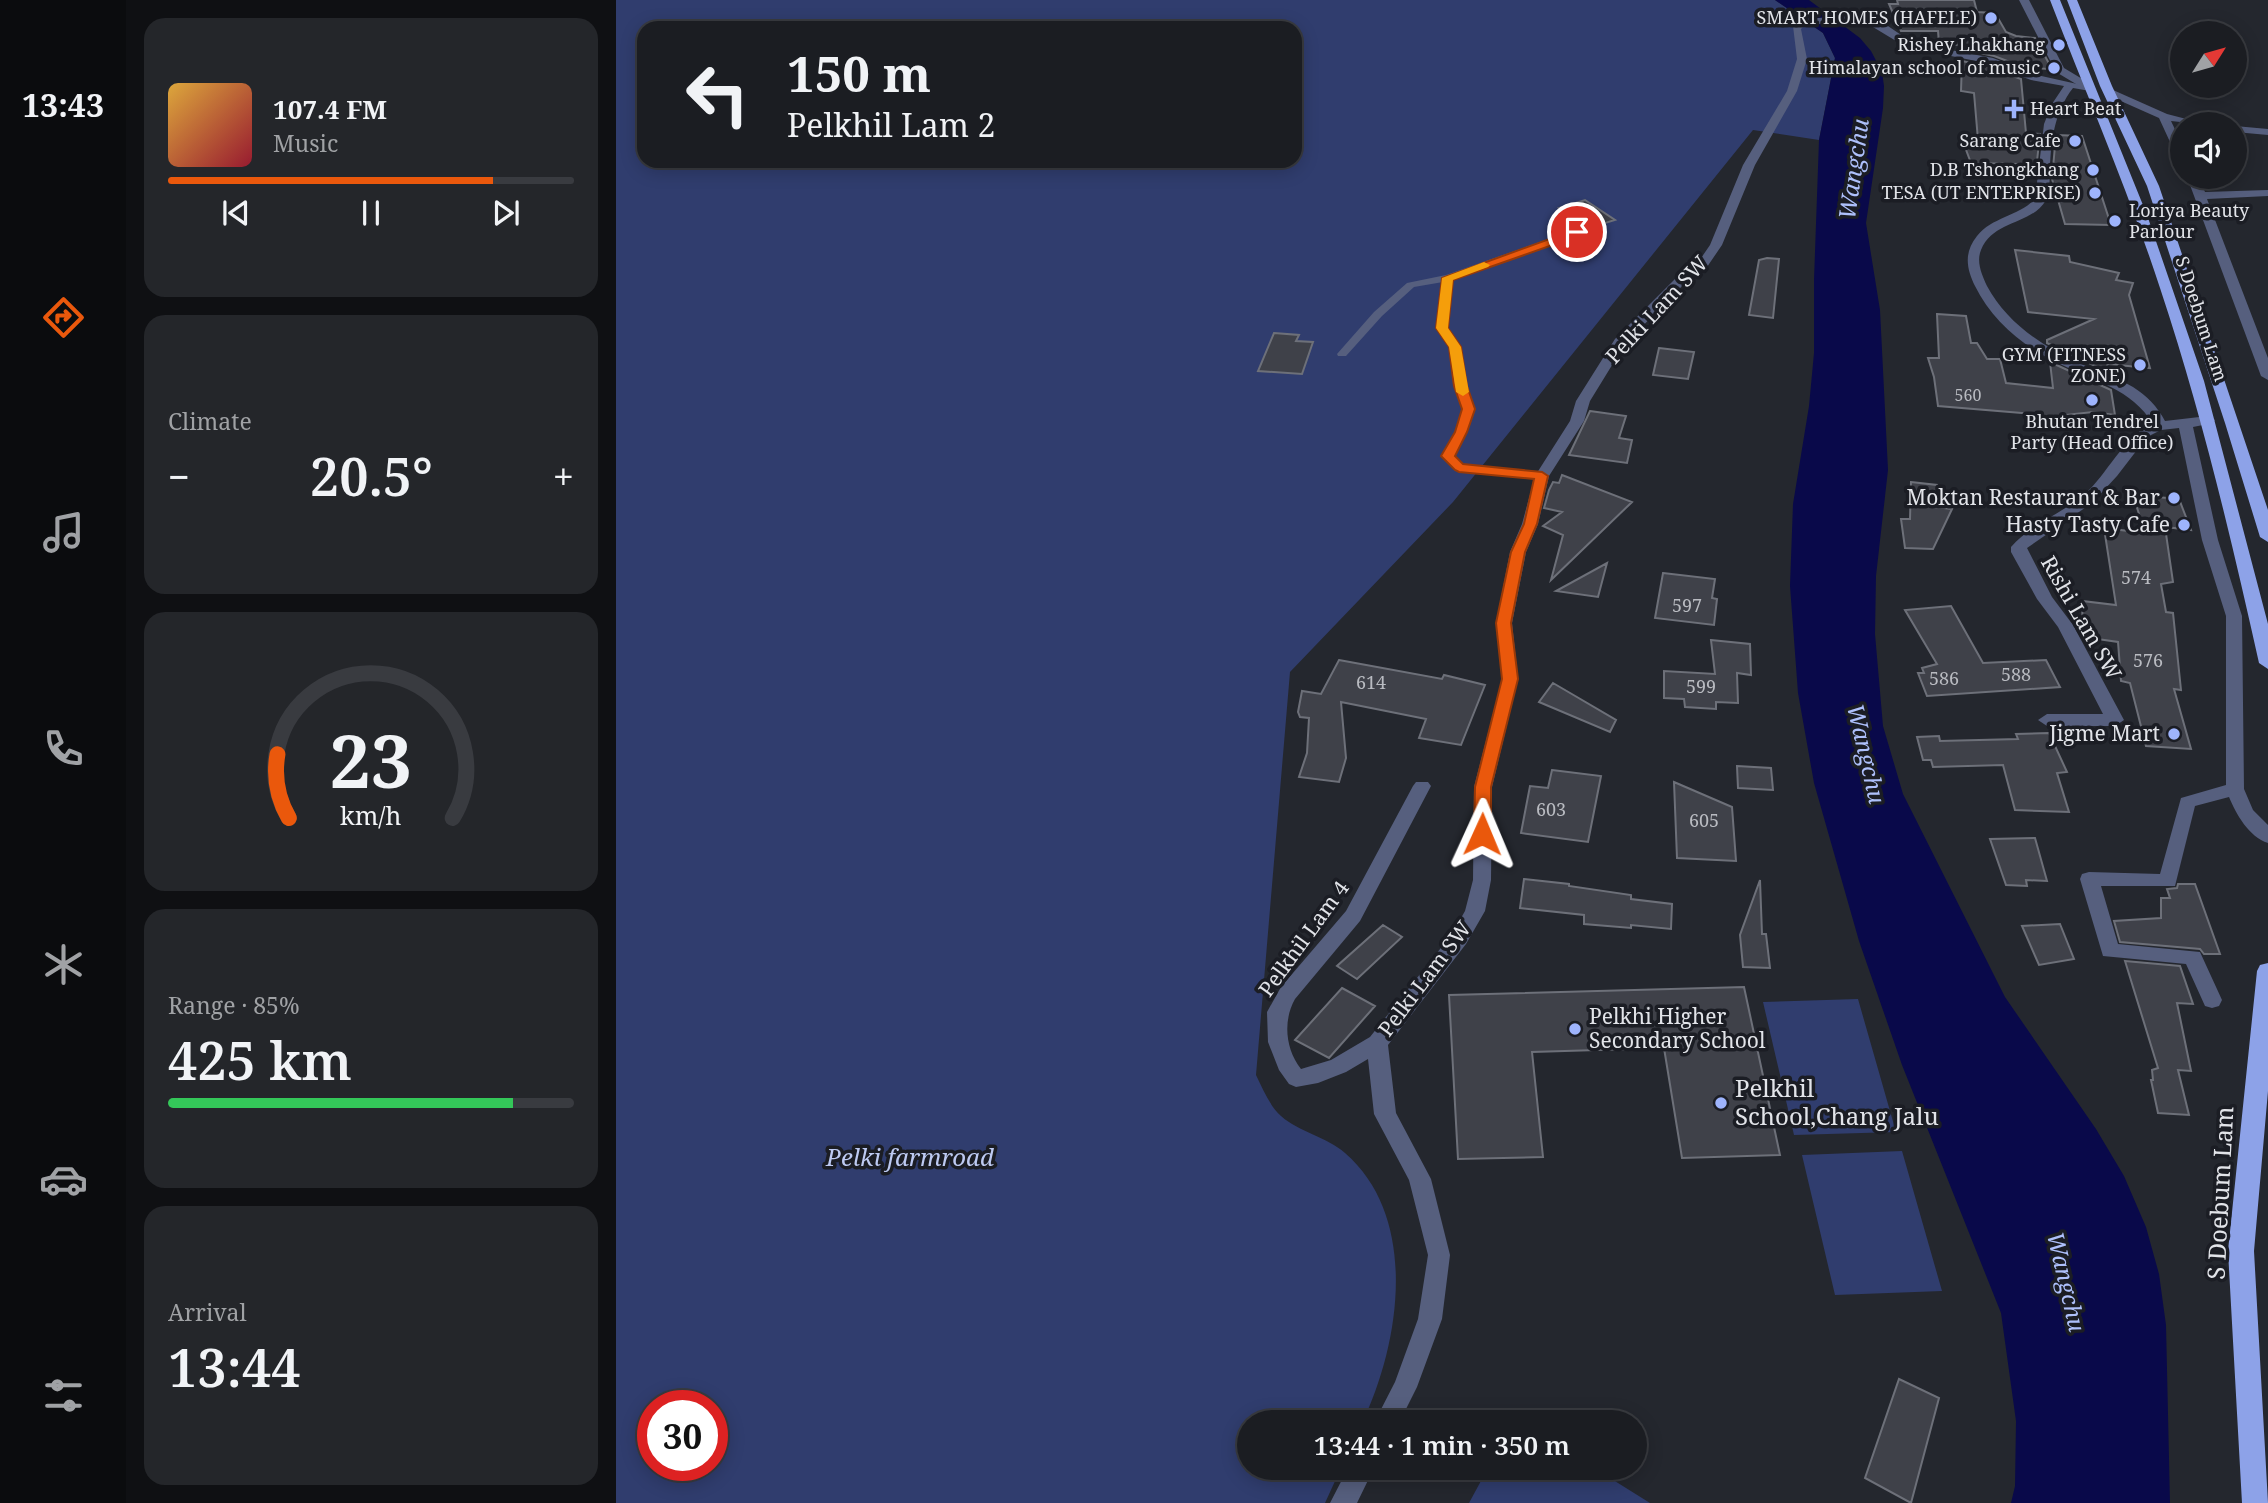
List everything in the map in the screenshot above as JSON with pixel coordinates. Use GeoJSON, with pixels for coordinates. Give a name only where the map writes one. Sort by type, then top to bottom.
{"type":"FeatureCollection","features":[{"type":"Feature","properties":{"kind":"highway","name":"S Doebum Lam"},"geometry":{"type":"LineString","coordinates":[[2055,0],[2141,214],[2208,420],[2250,580],[2268,663]]}},
{"type":"Feature","properties":{"kind":"highway","name":"S Doebum Lam"},"geometry":{"type":"LineString","coordinates":[[2072,0],[2109,92],[2153,186],[2233,423],[2268,537]]}},
{"type":"Feature","properties":{"kind":"highway","name":"S Doebum Lam"},"geometry":{"type":"LineString","coordinates":[[2256,1503],[2241,1251],[2268,971]]}},
{"type":"Feature","properties":{"kind":"street"},"geometry":{"type":"LineString","coordinates":[[2024,0],[2060,70],[2090,88]]}},
{"type":"Feature","properties":{"kind":"street","name":"Pelki Lam SW"},"geometry":{"type":"LineString","coordinates":[[1393,1410],[1405,1387],[1430,1319],[1438,1255],[1420,1179],[1385,1114],[1377,1042],[1459,939],[1475,911],[1482,880],[1483,787],[1510,679],[1504,623],[1518,552],[1531,524],[1542,476],[1577,421],[1583,401],[1620,342],[1680,281],[1703,264],[1716,245],[1749,164],[1792,91],[1802,59],[1796,28],[1802,22],[1858,17],[1876,23],[1910,45],[1989,60],[2035,78],[2070,85]]}},
{"type":"Feature","properties":{"kind":"street"},"geometry":{"type":"LineString","coordinates":[[2090,88],[2070,85],[2054,105],[2045,148],[2043,193],[2039,202],[1986,232],[1973,252],[1975,276],[1990,303],[2017,331],[2048,353],[2127,389],[2154,410],[2160,424],[2185,425],[2208,420]]}},
{"type":"Feature","properties":{"kind":"street"},"geometry":{"type":"LineString","coordinates":[[2109,92],[2170,118]]}},
{"type":"Feature","properties":{"kind":"street"},"geometry":{"type":"LineString","coordinates":[[2163,116],[2170,130]]}},
{"type":"Feature","properties":{"kind":"street"},"geometry":{"type":"LineString","coordinates":[[2247,131],[2268,132]]}},
{"type":"Feature","properties":{"kind":"street"},"geometry":{"type":"LineString","coordinates":[[2199,189],[2218,250],[2268,376]]}},
{"type":"Feature","properties":{"kind":"street"},"geometry":{"type":"LineString","coordinates":[[2202,196],[2268,193]]}},
{"type":"Feature","properties":{"kind":"street","name":"Rishi Lam SW"},"geometry":{"type":"LineString","coordinates":[[2047,720],[2115,720],[2065,625],[2045,599],[2019,552],[2019,547],[2033,534],[2076,509],[2098,489],[2142,434],[2160,424]]}},
{"type":"Feature","properties":{"kind":"street"},"geometry":{"type":"LineString","coordinates":[[2185,425],[2210,540],[2234,616],[2235,789],[2245,813],[2268,836]]}},
{"type":"Feature","properties":{"kind":"street","name":"Pelkhil Lam 4"},"geometry":{"type":"LineString","coordinates":[[1377,1042],[1336,1068],[1314,1078],[1296,1078],[1289,1070],[1280,1049],[1277,1012],[1288,993],[1353,916],[1422,786]]}},
{"type":"Feature","properties":{"kind":"street"},"geometry":{"type":"LineString","coordinates":[[2212,1000],[2193,957],[2110,951],[2089,879],[2168,881],[2187,802],[2235,789]]}},
{"type":"Feature","properties":{"kind":"street"},"geometry":{"type":"LineString","coordinates":[[1343,1503],[1355,1480]]}},
{"type":"Feature","properties":{"kind":"lane"},"geometry":{"type":"LineString","coordinates":[[1342,354],[1378,314],[1411,285],[1448,278],[1577,232]]}},
{"type":"Feature","properties":{"kind":"lane"},"geometry":{"type":"LineString","coordinates":[[1448,278],[1442,328],[1455,347],[1461,386],[1468,409],[1461,432],[1448,456],[1459,468],[1542,476]]}},
{"type":"Feature","properties":{"kind":"green space","name":"Pelki farmroad"},"geometry":{"type":"Polygon","coordinates":[[[616,0],[1775,0],[1823,33],[1835,58],[1819,140],[1753,130],[1453,502],[1290,672],[1256,1075],[1270,1102],[1281,1116],[1338,1147],[1369,1180],[1385,1212],[1393,1246],[1396,1283],[1386,1357],[1367,1410],[1237,1410],[1237,1480],[1336,1480],[1325,1503],[616,1503],[616,0]]]}},
{"type":"Feature","properties":{"kind":"green space"},"geometry":{"type":"Polygon","coordinates":[[[1858,999],[1896,1132],[1794,1135],[1763,1002],[1858,999]]]}},
{"type":"Feature","properties":{"kind":"green space"},"geometry":{"type":"Polygon","coordinates":[[[1902,1151],[1942,1291],[1835,1295],[1802,1155],[1902,1151]]]}},
{"type":"Feature","properties":{"kind":"green space"},"geometry":{"type":"Polygon","coordinates":[[[1481,1480],[1613,1480],[1650,1503],[1469,1503],[1481,1480]]]}},
{"type":"Feature","properties":{"kind":"water","name":"Wangchu"},"geometry":{"type":"Polygon","coordinates":[[[1775,0],[1809,0],[1860,38],[1871,51],[1882,72],[1883,108],[1866,223],[1880,310],[1888,470],[1876,576],[1875,634],[1883,726],[1903,794],[2005,997],[2096,1129],[2124,1176],[2146,1227],[2159,1274],[2166,1325],[2170,1503],[2011,1503],[2015,1486],[2016,1421],[2001,1313],[1902,1065],[1859,941],[1814,783],[1798,693],[1790,586],[1793,504],[1809,406],[1814,353],[1819,140],[1835,58],[1823,33],[1775,0]]]}},
{"type":"Feature","properties":{"kind":"building"},"geometry":{"type":"Polygon","coordinates":[[[1897,0],[1974,0],[1977,12],[1995,13],[2006,32],[2035,38],[2052,69],[2026,68],[1994,56],[1962,49],[1962,45],[1939,44],[1938,31],[1901,31],[1889,4],[1898,4],[1897,0]]]}},
{"type":"Feature","properties":{"kind":"building"},"geometry":{"type":"Polygon","coordinates":[[[1962,61],[2021,79],[2026,133],[2040,134],[2036,170],[2019,168],[2019,164],[1971,163],[1962,139],[1978,140],[1974,93],[1961,91],[1962,61]]]}},
{"type":"Feature","properties":{"kind":"building"},"geometry":{"type":"Polygon","coordinates":[[[2056,135],[2082,136],[2111,225],[2065,224],[2052,179],[2056,135]]]}},
{"type":"Feature","properties":{"kind":"building"},"geometry":{"type":"Polygon","coordinates":[[[1585,200],[1615,220],[1589,228],[1559,208],[1585,200]]]}},
{"type":"Feature","properties":{"kind":"building"},"geometry":{"type":"Polygon","coordinates":[[[2015,250],[2069,256],[2070,262],[2119,273],[2116,280],[2133,283],[2129,295],[2150,368],[2107,364],[2108,372],[2047,343],[2047,340],[2094,319],[2028,312],[2015,250]]]}},
{"type":"Feature","properties":{"kind":"building"},"geometry":{"type":"Polygon","coordinates":[[[1779,259],[1773,318],[1749,315],[1759,260],[1779,259]]]}},
{"type":"Feature","properties":{"kind":"building"},"geometry":{"type":"Polygon","coordinates":[[[1937,314],[1966,316],[1971,343],[1977,343],[1987,359],[2000,359],[2006,383],[2053,388],[2050,362],[2111,390],[2115,415],[2093,412],[2038,418],[2034,414],[1938,406],[1928,358],[1939,358],[1937,314]]]}},
{"type":"Feature","properties":{"kind":"building"},"geometry":{"type":"Polygon","coordinates":[[[1274,333],[1299,335],[1296,341],[1313,342],[1302,374],[1258,371],[1274,333]]]}},
{"type":"Feature","properties":{"kind":"building"},"geometry":{"type":"Polygon","coordinates":[[[1659,348],[1694,352],[1688,379],[1653,375],[1659,348]]]}},
{"type":"Feature","properties":{"kind":"building"},"geometry":{"type":"Polygon","coordinates":[[[1590,411],[1626,416],[1619,438],[1632,440],[1627,463],[1569,455],[1590,411]]]}},
{"type":"Feature","properties":{"kind":"building"},"geometry":{"type":"Polygon","coordinates":[[[1562,475],[1632,502],[1551,580],[1563,535],[1543,526],[1562,512],[1544,508],[1553,482],[1559,483],[1562,475]]]}},
{"type":"Feature","properties":{"kind":"building"},"geometry":{"type":"Polygon","coordinates":[[[1911,482],[1937,485],[1935,507],[1952,509],[1933,549],[1905,548],[1901,519],[1910,519],[1911,482]]]}},
{"type":"Feature","properties":{"kind":"building"},"geometry":{"type":"Polygon","coordinates":[[[2133,495],[2179,499],[2191,530],[2165,527],[2173,582],[2161,584],[2166,612],[2173,613],[2181,690],[2174,689],[2191,749],[2146,746],[2130,683],[2121,681],[2118,642],[2083,637],[2082,601],[2116,605],[2104,528],[2145,533],[2133,495]]]}},
{"type":"Feature","properties":{"kind":"building"},"geometry":{"type":"Polygon","coordinates":[[[1607,563],[1598,597],[1556,591],[1607,563]]]}},
{"type":"Feature","properties":{"kind":"building"},"geometry":{"type":"Polygon","coordinates":[[[1663,573],[1715,579],[1712,598],[1717,599],[1714,625],[1655,618],[1663,573]]]}},
{"type":"Feature","properties":{"kind":"building"},"geometry":{"type":"Polygon","coordinates":[[[1951,606],[1983,663],[2046,660],[2060,687],[1927,696],[1918,673],[1924,673],[1922,668],[1937,664],[1905,610],[1951,606]]]}},
{"type":"Feature","properties":{"kind":"building"},"geometry":{"type":"Polygon","coordinates":[[[1711,640],[1750,644],[1751,675],[1737,673],[1738,703],[1716,702],[1716,709],[1685,707],[1684,699],[1664,698],[1664,671],[1715,674],[1711,640]]]}},
{"type":"Feature","properties":{"kind":"building"},"geometry":{"type":"Polygon","coordinates":[[[1339,660],[1442,679],[1444,675],[1485,685],[1461,745],[1419,738],[1426,719],[1341,702],[1346,758],[1339,782],[1299,777],[1307,753],[1309,718],[1300,717],[1298,712],[1302,691],[1321,694],[1339,660]]]}},
{"type":"Feature","properties":{"kind":"building"},"geometry":{"type":"Polygon","coordinates":[[[1553,683],[1616,720],[1610,732],[1539,702],[1553,683]]]}},
{"type":"Feature","properties":{"kind":"building"},"geometry":{"type":"Polygon","coordinates":[[[2049,733],[2067,772],[2057,773],[2069,812],[2015,810],[2003,765],[1933,767],[1931,760],[1923,760],[1917,737],[1939,736],[1940,741],[2018,739],[2016,734],[2049,733]]]}},
{"type":"Feature","properties":{"kind":"building"},"geometry":{"type":"Polygon","coordinates":[[[1737,766],[1771,768],[1773,790],[1738,788],[1737,766]]]}},
{"type":"Feature","properties":{"kind":"building"},"geometry":{"type":"Polygon","coordinates":[[[1552,770],[1601,776],[1588,842],[1521,833],[1530,786],[1548,788],[1552,770]]]}},
{"type":"Feature","properties":{"kind":"building"},"geometry":{"type":"Polygon","coordinates":[[[1674,782],[1732,807],[1736,861],[1677,858],[1674,782]]]}},
{"type":"Feature","properties":{"kind":"building"},"geometry":{"type":"Polygon","coordinates":[[[2035,838],[2047,881],[2026,880],[2027,886],[2006,885],[1990,839],[2035,838]]]}},
{"type":"Feature","properties":{"kind":"building"},"geometry":{"type":"Polygon","coordinates":[[[1524,879],[1569,884],[1631,895],[1631,899],[1672,904],[1671,929],[1584,924],[1584,915],[1520,908],[1524,879]]]}},
{"type":"Feature","properties":{"kind":"building"},"geometry":{"type":"Polygon","coordinates":[[[1760,880],[1762,934],[1766,934],[1770,968],[1743,967],[1740,935],[1760,880]]]}},
{"type":"Feature","properties":{"kind":"building"},"geometry":{"type":"Polygon","coordinates":[[[2178,884],[2195,884],[2220,954],[2204,954],[2200,949],[2120,942],[2114,921],[2161,918],[2161,898],[2170,898],[2167,889],[2177,888],[2178,884]]]}},
{"type":"Feature","properties":{"kind":"building"},"geometry":{"type":"Polygon","coordinates":[[[2060,924],[2074,959],[2039,965],[2022,926],[2060,924]]]}},
{"type":"Feature","properties":{"kind":"building"},"geometry":{"type":"Polygon","coordinates":[[[1383,925],[1402,937],[1357,979],[1337,966],[1383,925]]]}},
{"type":"Feature","properties":{"kind":"building"},"geometry":{"type":"Polygon","coordinates":[[[2125,961],[2180,966],[2193,1004],[2177,1003],[2191,1071],[2178,1070],[2189,1115],[2158,1113],[2151,1080],[2152,1070],[2158,1068],[2125,961]]]}},
{"type":"Feature","properties":{"kind":"building","name":"Pelkhil School,Chang Jalu"},"geometry":{"type":"Polygon","coordinates":[[[1744,987],[1780,1155],[1682,1158],[1664,1048],[1532,1052],[1543,1157],[1458,1159],[1449,995],[1744,987]]]}},
{"type":"Feature","properties":{"kind":"building"},"geometry":{"type":"Polygon","coordinates":[[[1342,988],[1375,1006],[1329,1058],[1295,1040],[1342,988]]]}},
{"type":"Feature","properties":{"kind":"building"},"geometry":{"type":"Polygon","coordinates":[[[1899,1379],[1939,1398],[1911,1503],[1865,1478],[1899,1379]]]}},
{"type":"Feature","properties":{"kind":"slow traffic"},"geometry":{"type":"LineString","coordinates":[[1463,392],[1455,347],[1442,328],[1448,278],[1484,265]]}},
{"type":"Feature","properties":{"kind":"place","name":"SMART HOMES (HAFELE)"},"geometry":{"type":"Point","coordinates":[1991,18]}},
{"type":"Feature","properties":{"kind":"place","name":"Rishey Lhakhang"},"geometry":{"type":"Point","coordinates":[2059,45]}},
{"type":"Feature","properties":{"kind":"place","name":"Himalayan school of music"},"geometry":{"type":"Point","coordinates":[2054,68]}},
{"type":"Feature","properties":{"kind":"place","name":"Heart Beat"},"geometry":{"type":"Point","coordinates":[2014,109]}},
{"type":"Feature","properties":{"kind":"place","name":"Sarang Cafe"},"geometry":{"type":"Point","coordinates":[2075,141]}},
{"type":"Feature","properties":{"kind":"place","name":"D.B Tshongkhang"},"geometry":{"type":"Point","coordinates":[2093,170]}},
{"type":"Feature","properties":{"kind":"place","name":"TESA (UT ENTERPRISE)"},"geometry":{"type":"Point","coordinates":[2095,193]}},
{"type":"Feature","properties":{"kind":"place","name":"Loriya Beauty Parlour"},"geometry":{"type":"Point","coordinates":[2115,221]}},
{"type":"Feature","properties":{"kind":"place","name":"GYM (FITNESS ZONE)"},"geometry":{"type":"Point","coordinates":[2140,365]}},
{"type":"Feature","properties":{"kind":"place","name":"Bhutan Tendrel Party (Head Office)"},"geometry":{"type":"Point","coordinates":[2092,400]}},
{"type":"Feature","properties":{"kind":"place","name":"Moktan Restaurant & Bar"},"geometry":{"type":"Point","coordinates":[2174,498]}},
{"type":"Feature","properties":{"kind":"place","name":"Hasty Tasty Cafe"},"geometry":{"type":"Point","coordinates":[2184,525]}},
{"type":"Feature","properties":{"kind":"place","name":"Jigme Mart"},"geometry":{"type":"Point","coordinates":[2174,734]}},
{"type":"Feature","properties":{"kind":"place","name":"Pelkhi Higher Secondary School"},"geometry":{"type":"Point","coordinates":[1575,1029]}},
{"type":"Feature","properties":{"kind":"place","name":"Pelkhil School,Chang Jalu"},"geometry":{"type":"Point","coordinates":[1721,1103]}},
{"type":"Feature","properties":{"kind":"route"},"geometry":{"type":"LineString","coordinates":[[1482,834],[1483,787],[1510,679],[1504,623],[1518,552],[1531,524],[1542,476],[1459,468],[1448,456],[1461,432],[1468,409],[1461,386],[1455,347],[1442,328],[1448,278],[1577,232]]}}]}
